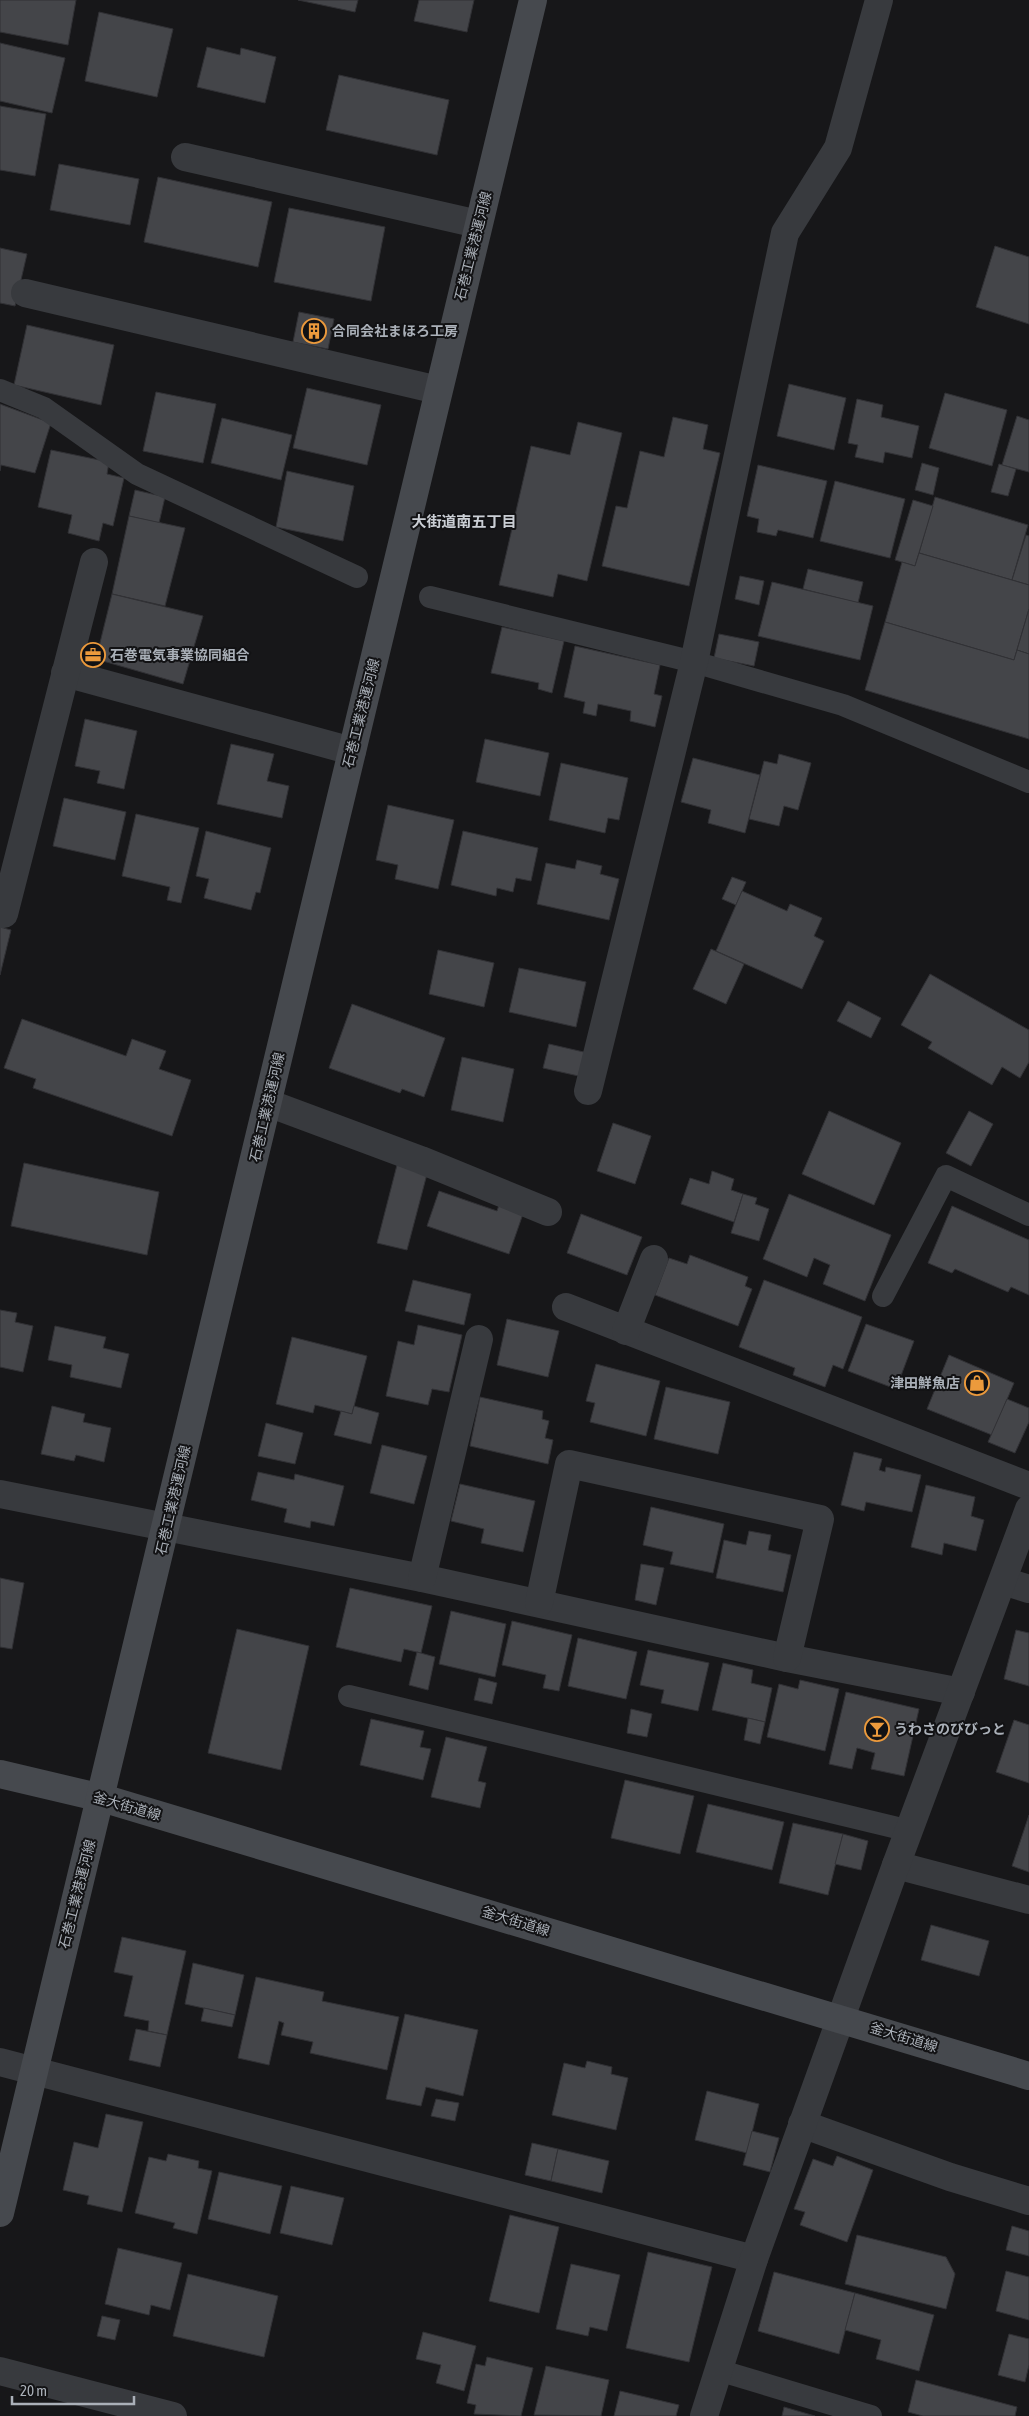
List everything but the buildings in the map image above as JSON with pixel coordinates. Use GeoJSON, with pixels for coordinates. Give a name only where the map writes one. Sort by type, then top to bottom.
{"type":"FeatureCollection","features":[{"type":"Feature","properties":{"kind":"street","name":"石巻工業港運河線"},"geometry":{"type":"LineString","coordinates":[[0,2213],[77,1888],[102,1798],[533,0]]}},
{"type":"Feature","properties":{"kind":"street"},"geometry":{"type":"LineString","coordinates":[[588,1091],[694,662],[785,233],[838,148],[879,0]]}},
{"type":"Feature","properties":{"kind":"street"},"geometry":{"type":"LineString","coordinates":[[185,157],[478,224]]}},
{"type":"Feature","properties":{"kind":"street"},"geometry":{"type":"LineString","coordinates":[[25,293],[438,390]]}},
{"type":"Feature","properties":{"kind":"street"},"geometry":{"type":"LineString","coordinates":[[0,914],[4,914],[94,562]]}},
{"type":"Feature","properties":{"kind":"street"},"geometry":{"type":"LineString","coordinates":[[65,673],[352,750]]}},
{"type":"Feature","properties":{"kind":"street"},"geometry":{"type":"LineString","coordinates":[[268,1103],[421,1160],[548,1212]]}},
{"type":"Feature","properties":{"kind":"street"},"geometry":{"type":"LineString","coordinates":[[626,1331],[654,1259]]}},
{"type":"Feature","properties":{"kind":"street"},"geometry":{"type":"LineString","coordinates":[[566,1307],[1029,1486]]}},
{"type":"Feature","properties":{"kind":"street"},"geometry":{"type":"LineString","coordinates":[[422,1578],[479,1339]]}},
{"type":"Feature","properties":{"kind":"street"},"geometry":{"type":"LineString","coordinates":[[540,1604],[569,1464],[656,1483],[820,1519],[787,1658]]}},
{"type":"Feature","properties":{"kind":"street"},"geometry":{"type":"LineString","coordinates":[[0,1494],[422,1578],[787,1658],[961,1692]]}},
{"type":"Feature","properties":{"kind":"street"},"geometry":{"type":"LineString","coordinates":[[704,2416],[754,2259],[802,2124],[1029,1509]]}},
{"type":"Feature","properties":{"kind":"street"},"geometry":{"type":"LineString","coordinates":[[1003,1581],[1029,1590]]}},
{"type":"Feature","properties":{"kind":"street","name":"釜大街道線"},"geometry":{"type":"LineString","coordinates":[[0,1774],[102,1798],[842,2018],[1029,2076]]}},
{"type":"Feature","properties":{"kind":"street"},"geometry":{"type":"LineString","coordinates":[[896,1865],[1029,1900]]}},
{"type":"Feature","properties":{"kind":"street"},"geometry":{"type":"LineString","coordinates":[[0,2062],[754,2259]]}},
{"type":"Feature","properties":{"kind":"street"},"geometry":{"type":"LineString","coordinates":[[802,2124],[950,2177],[1029,2201]]}},
{"type":"Feature","properties":{"kind":"street"},"geometry":{"type":"LineString","coordinates":[[0,2371],[173,2416]]}},
{"type":"Feature","properties":{"kind":"lane"},"geometry":{"type":"LineString","coordinates":[[0,390],[44,408],[137,474],[357,577]]}},
{"type":"Feature","properties":{"kind":"lane"},"geometry":{"type":"LineString","coordinates":[[430,597],[694,662],[843,705],[1029,782]]}},
{"type":"Feature","properties":{"kind":"lane"},"geometry":{"type":"LineString","coordinates":[[883,1296],[946,1176],[1029,1215]]}},
{"type":"Feature","properties":{"kind":"lane"},"geometry":{"type":"LineString","coordinates":[[349,1696],[910,1831]]}},
{"type":"Feature","properties":{"kind":"lane"},"geometry":{"type":"LineString","coordinates":[[718,2370],[871,2416]]}},
{"type":"Feature","properties":{"kind":"place","name":"合同会社まほろ工房"},"geometry":{"type":"Point","coordinates":[314,331]}},
{"type":"Feature","properties":{"kind":"place","name":"石巻電気事業協同組合"},"geometry":{"type":"Point","coordinates":[93,655]}},
{"type":"Feature","properties":{"kind":"place","name":"津田鮮魚店"},"geometry":{"type":"Point","coordinates":[977,1383]}},
{"type":"Feature","properties":{"kind":"place","name":"うわさのびびっと"},"geometry":{"type":"Point","coordinates":[877,1729]}},
{"type":"Feature","properties":{"kind":"district","name":"大街道南五丁目"},"geometry":{"type":"Point","coordinates":[464,521]}}]}
